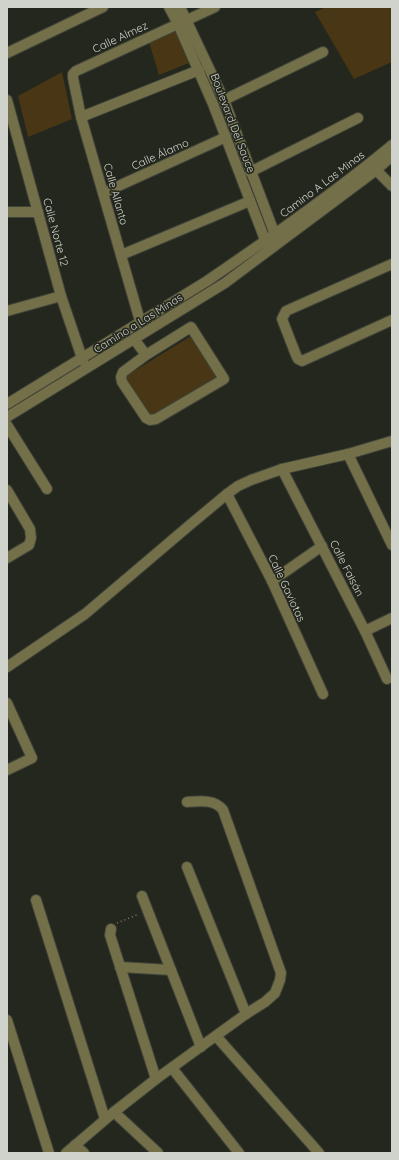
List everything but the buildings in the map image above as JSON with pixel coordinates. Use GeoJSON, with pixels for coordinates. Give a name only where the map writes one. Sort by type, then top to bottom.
{"type":"FeatureCollection","features":[{"type":"Feature","properties":{"kind":"street"},"geometry":{"type":"LineString","coordinates":[[7,53],[103,7]]}},
{"type":"Feature","properties":{"kind":"street","name":"Boulevard Del Sauce"},"geometry":{"type":"LineString","coordinates":[[169,7],[182,22],[224,100],[250,172],[277,239]]}},
{"type":"Feature","properties":{"kind":"street","name":"Boulevard Del Sauce"},"geometry":{"type":"LineString","coordinates":[[180,7],[182,22],[199,70],[265,241],[270,250]]}},
{"type":"Feature","properties":{"kind":"street","name":"Calle Almez"},"geometry":{"type":"LineString","coordinates":[[73,74],[76,71],[215,7]]}},
{"type":"Feature","properties":{"kind":"street"},"geometry":{"type":"LineString","coordinates":[[224,100],[324,52]]}},
{"type":"Feature","properties":{"kind":"street"},"geometry":{"type":"LineString","coordinates":[[81,117],[199,70]]}},
{"type":"Feature","properties":{"kind":"street","name":"Calle Allanto"},"geometry":{"type":"LineString","coordinates":[[73,74],[72,78],[81,117],[140,321]]}},
{"type":"Feature","properties":{"kind":"street","name":"Calle Norte 12"},"geometry":{"type":"LineString","coordinates":[[7,100],[10,118],[61,296],[86,369]]}},
{"type":"Feature","properties":{"kind":"street"},"geometry":{"type":"LineString","coordinates":[[250,172],[358,118]]}},
{"type":"Feature","properties":{"kind":"street","name":"Calle Álamo"},"geometry":{"type":"LineString","coordinates":[[103,193],[226,137]]}},
{"type":"Feature","properties":{"kind":"street","name":"Camino A Las Minas"},"geometry":{"type":"LineString","coordinates":[[265,241],[277,239],[391,154]]}},
{"type":"Feature","properties":{"kind":"street"},"geometry":{"type":"LineString","coordinates":[[372,167],[392,186]]}},
{"type":"Feature","properties":{"kind":"street"},"geometry":{"type":"LineString","coordinates":[[121,255],[250,202]]}},
{"type":"Feature","properties":{"kind":"street"},"geometry":{"type":"LineString","coordinates":[[7,212],[38,212]]}},
{"type":"Feature","properties":{"kind":"street","name":"Camino a Las Minas"},"geometry":{"type":"LineString","coordinates":[[7,417],[215,289],[270,250],[277,239]]}},
{"type":"Feature","properties":{"kind":"street","name":"Camino a Las Minas"},"geometry":{"type":"LineString","coordinates":[[7,404],[207,281],[265,241]]}},
{"type":"Feature","properties":{"kind":"street"},"geometry":{"type":"LineString","coordinates":[[392,264],[286,311],[282,319],[296,355],[298,359],[302,361],[392,320]]}},
{"type":"Feature","properties":{"kind":"street"},"geometry":{"type":"LineString","coordinates":[[7,311],[61,296]]}},
{"type":"Feature","properties":{"kind":"street"},"geometry":{"type":"LineString","coordinates":[[7,308],[18,308]]}},
{"type":"Feature","properties":{"kind":"street"},"geometry":{"type":"LineString","coordinates":[[191,327],[224,379],[156,419],[150,420],[146,418],[122,382],[121,377],[123,372],[146,355],[191,327]]}},
{"type":"Feature","properties":{"kind":"street"},"geometry":{"type":"LineString","coordinates":[[134,339],[146,355]]}},
{"type":"Feature","properties":{"kind":"street"},"geometry":{"type":"LineString","coordinates":[[7,425],[47,489]]}},
{"type":"Feature","properties":{"kind":"street"},"geometry":{"type":"LineString","coordinates":[[7,667],[85,614],[227,494],[251,480],[282,469],[348,454],[392,440]]}},
{"type":"Feature","properties":{"kind":"street"},"geometry":{"type":"LineString","coordinates":[[348,454],[392,545]]}},
{"type":"Feature","properties":{"kind":"street","name":"Calle Faisán"},"geometry":{"type":"LineString","coordinates":[[282,469],[365,630],[387,679]]}},
{"type":"Feature","properties":{"kind":"street"},"geometry":{"type":"LineString","coordinates":[[7,490],[30,529],[31,538],[29,544],[7,558]]}},
{"type":"Feature","properties":{"kind":"street","name":"Calle Gaviotas"},"geometry":{"type":"LineString","coordinates":[[227,494],[272,581],[323,694]]}},
{"type":"Feature","properties":{"kind":"street"},"geometry":{"type":"LineString","coordinates":[[272,581],[322,546]]}},
{"type":"Feature","properties":{"kind":"street"},"geometry":{"type":"LineString","coordinates":[[365,630],[392,618]]}},
{"type":"Feature","properties":{"kind":"street"},"geometry":{"type":"LineString","coordinates":[[7,704],[32,758],[7,770]]}},
{"type":"Feature","properties":{"kind":"street"},"geometry":{"type":"LineString","coordinates":[[66,1153],[105,1119],[156,1079],[265,1002],[274,993],[280,980],[281,973],[223,810],[216,804],[209,802],[187,802]]}},
{"type":"Feature","properties":{"kind":"street"},"geometry":{"type":"LineString","coordinates":[[187,867],[246,1014]]}},
{"type":"Feature","properties":{"kind":"street"},"geometry":{"type":"LineString","coordinates":[[142,896],[201,1046]]}},
{"type":"Feature","properties":{"kind":"street"},"geometry":{"type":"LineString","coordinates":[[36,900],[105,1119]]}},
{"type":"Feature","properties":{"kind":"street"},"geometry":{"type":"LineString","coordinates":[[111,929],[110,935],[156,1079]]}},
{"type":"Feature","properties":{"kind":"street"},"geometry":{"type":"LineString","coordinates":[[120,967],[171,970]]}},
{"type":"Feature","properties":{"kind":"street"},"geometry":{"type":"LineString","coordinates":[[7,1020],[48,1153]]}},
{"type":"Feature","properties":{"kind":"street"},"geometry":{"type":"LineString","coordinates":[[216,1036],[319,1153]]}},
{"type":"Feature","properties":{"kind":"street"},"geometry":{"type":"LineString","coordinates":[[172,1068],[239,1153]]}},
{"type":"Feature","properties":{"kind":"street"},"geometry":{"type":"LineString","coordinates":[[114,1112],[158,1153]]}},
{"type":"Feature","properties":{"kind":"street"},"geometry":{"type":"LineString","coordinates":[[75,1145],[84,1153]]}},
{"type":"Feature","properties":{"kind":"path"},"geometry":{"type":"LineString","coordinates":[[111,929],[115,924],[148,910]]}},
{"type":"Feature","properties":{"kind":"shaded area"},"geometry":{"type":"Polygon","coordinates":[[[326,7],[392,7],[392,62],[354,79],[315,12],[326,7]]]}},
{"type":"Feature","properties":{"kind":"shaded area"},"geometry":{"type":"Polygon","coordinates":[[[178,27],[189,63],[159,75],[149,42],[178,27]]]}},
{"type":"Feature","properties":{"kind":"shaded area"},"geometry":{"type":"Polygon","coordinates":[[[62,72],[72,119],[28,137],[18,96],[62,72]]]}},
{"type":"Feature","properties":{"kind":"shaded area"},"geometry":{"type":"Polygon","coordinates":[[[191,336],[217,376],[150,418],[123,378],[191,336]]]}}]}
